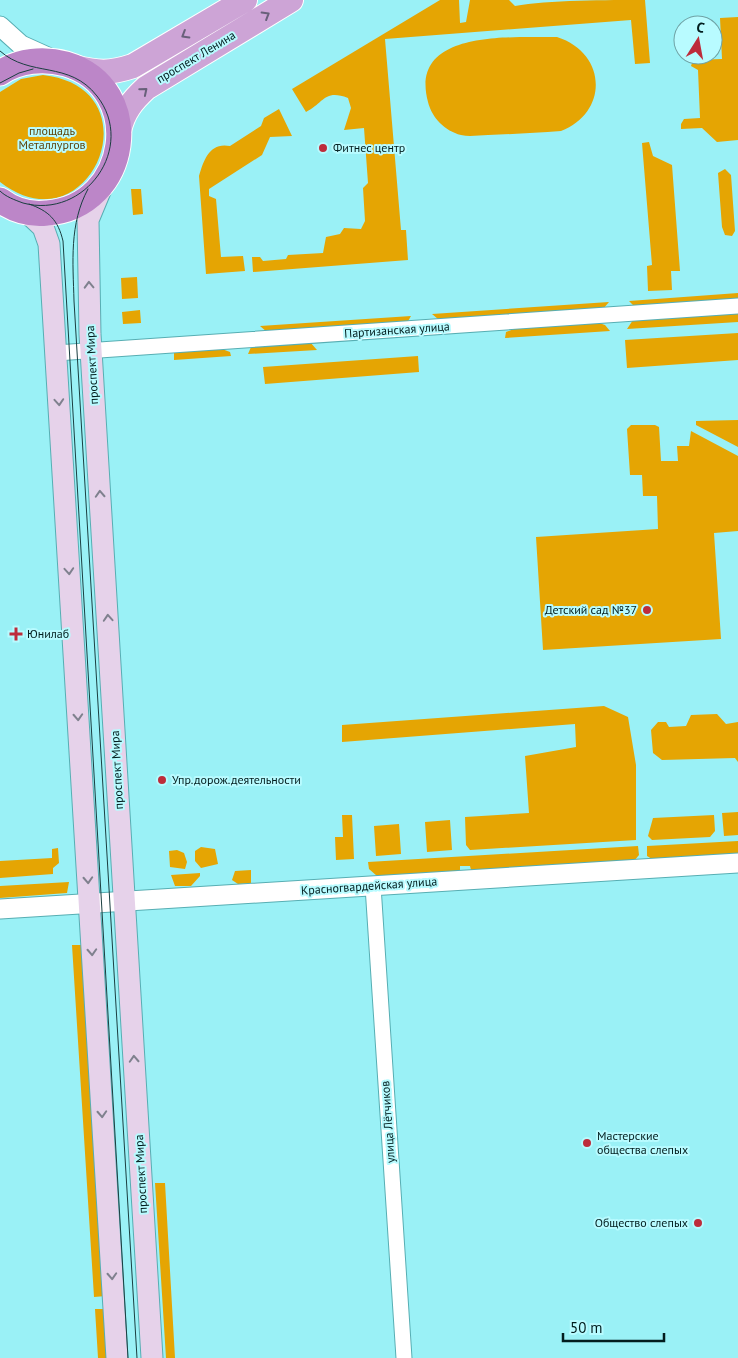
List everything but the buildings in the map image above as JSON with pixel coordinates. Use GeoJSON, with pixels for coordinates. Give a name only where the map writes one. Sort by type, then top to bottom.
{"type":"FeatureCollection","features":[{"type":"Feature","properties":{"kind":"highway"},"geometry":{"type":"LineString","coordinates":[[0,73],[29,61],[64,64],[95,81],[104,92],[117,117],[119,131],[116,159],[103,184],[93,195],[69,209],[41,214],[8,205]]}},
{"type":"Feature","properties":{"kind":"main road","name":"проспект Ленина"},"geometry":{"type":"LineString","coordinates":[[64,64],[94,72],[113,72],[133,66],[245,0]]}},
{"type":"Feature","properties":{"kind":"main road","name":"проспект Ленина"},"geometry":{"type":"LineString","coordinates":[[119,131],[122,116],[134,99],[146,88],[291,0]]}},
{"type":"Feature","properties":{"kind":"main road","name":"проспект Мира"},"geometry":{"type":"LineString","coordinates":[[103,184],[93,204],[88,220],[91,350],[152,1358]]}},
{"type":"Feature","properties":{"kind":"main road"},"geometry":{"type":"LineString","coordinates":[[8,205],[43,227],[49,244],[117,1358]]}},
{"type":"Feature","properties":{"kind":"street"},"geometry":{"type":"LineString","coordinates":[[0,26],[21,45],[64,64]]}},
{"type":"Feature","properties":{"kind":"street","name":"Партизанская улица"},"geometry":{"type":"LineString","coordinates":[[56,353],[738,306]]}},
{"type":"Feature","properties":{"kind":"street","name":"Красногвардейская улица"},"geometry":{"type":"LineString","coordinates":[[0,909],[738,863]]}},
{"type":"Feature","properties":{"kind":"street","name":"улица Лётчиков"},"geometry":{"type":"LineString","coordinates":[[373,886],[404,1358]]}},
{"type":"Feature","properties":{"kind":"green space"},"geometry":{"type":"Polygon","coordinates":[[[440,0],[459,0],[460,23],[466,22],[470,0],[509,0],[515,6],[561,1],[645,0],[650,63],[635,64],[631,20],[385,39],[401,230],[406,230],[408,260],[253,272],[252,257],[260,257],[263,261],[286,259],[288,255],[323,253],[326,237],[340,234],[344,228],[361,229],[365,221],[363,188],[368,183],[364,128],[344,130],[351,108],[348,98],[334,95],[329,96],[306,112],[292,89],[440,0]]]}},
{"type":"Feature","properties":{"kind":"green space"},"geometry":{"type":"Polygon","coordinates":[[[738,17],[738,140],[717,142],[702,128],[681,129],[681,124],[684,119],[700,118],[698,70],[691,65],[723,65],[723,18],[738,17]]]}},
{"type":"Feature","properties":{"kind":"green space"},"geometry":{"type":"Polygon","coordinates":[[[557,37],[573,45],[585,56],[593,69],[596,83],[594,97],[588,111],[577,122],[561,131],[468,136],[455,133],[436,118],[428,102],[426,78],[434,61],[449,49],[469,42],[492,38],[557,37]]]}},
{"type":"Feature","properties":{"kind":"green space","name":"площадь Металлургов"},"geometry":{"type":"Polygon","coordinates":[[[43,75],[78,86],[97,107],[104,133],[98,160],[83,182],[61,197],[32,198],[0,182],[0,92],[21,79],[43,75]]]}},
{"type":"Feature","properties":{"kind":"green space"},"geometry":{"type":"Polygon","coordinates":[[[279,109],[292,136],[270,137],[262,155],[209,189],[209,196],[216,199],[221,257],[243,256],[245,271],[206,274],[199,176],[203,164],[213,149],[223,145],[230,146],[261,126],[264,118],[279,109]]]}},
{"type":"Feature","properties":{"kind":"green space"},"geometry":{"type":"Polygon","coordinates":[[[649,142],[653,156],[672,165],[680,271],[671,271],[672,290],[648,291],[647,266],[652,265],[642,143],[649,142]]]}},
{"type":"Feature","properties":{"kind":"green space"},"geometry":{"type":"Polygon","coordinates":[[[725,169],[731,175],[735,231],[732,236],[725,235],[722,227],[718,173],[725,169]]]}},
{"type":"Feature","properties":{"kind":"green space"},"geometry":{"type":"Polygon","coordinates":[[[131,189],[141,189],[143,214],[133,215],[131,189]]]}},
{"type":"Feature","properties":{"kind":"green space"},"geometry":{"type":"Polygon","coordinates":[[[137,277],[138,298],[122,299],[121,278],[137,277]]]}},
{"type":"Feature","properties":{"kind":"green space"},"geometry":{"type":"Polygon","coordinates":[[[738,293],[738,301],[634,306],[629,301],[738,293]]]}},
{"type":"Feature","properties":{"kind":"green space"},"geometry":{"type":"Polygon","coordinates":[[[609,302],[603,309],[438,319],[432,314],[609,302]]]}},
{"type":"Feature","properties":{"kind":"green space"},"geometry":{"type":"Polygon","coordinates":[[[140,310],[141,323],[123,324],[122,312],[140,310]]]}},
{"type":"Feature","properties":{"kind":"green space"},"geometry":{"type":"Polygon","coordinates":[[[738,312],[738,322],[627,329],[633,320],[738,312]]]}},
{"type":"Feature","properties":{"kind":"green space"},"geometry":{"type":"Polygon","coordinates":[[[411,316],[407,323],[267,332],[260,326],[411,316]]]}},
{"type":"Feature","properties":{"kind":"green space"},"geometry":{"type":"Polygon","coordinates":[[[599,323],[605,325],[610,331],[505,338],[506,332],[514,329],[599,323]]]}},
{"type":"Feature","properties":{"kind":"green space"},"geometry":{"type":"Polygon","coordinates":[[[738,333],[738,360],[627,368],[625,340],[738,333]]]}},
{"type":"Feature","properties":{"kind":"green space"},"geometry":{"type":"Polygon","coordinates":[[[310,342],[317,350],[248,354],[251,347],[256,346],[310,342]]]}},
{"type":"Feature","properties":{"kind":"green space"},"geometry":{"type":"Polygon","coordinates":[[[222,349],[230,352],[231,356],[174,360],[174,351],[222,349]]]}},
{"type":"Feature","properties":{"kind":"green space"},"geometry":{"type":"Polygon","coordinates":[[[418,356],[419,372],[265,384],[263,367],[418,356]]]}},
{"type":"Feature","properties":{"kind":"green space"},"geometry":{"type":"Polygon","coordinates":[[[738,420],[738,447],[696,425],[696,421],[738,420]]]}},
{"type":"Feature","properties":{"kind":"green space"},"geometry":{"type":"Polygon","coordinates":[[[631,425],[655,425],[659,427],[661,461],[678,461],[677,446],[689,446],[691,431],[738,456],[738,531],[714,533],[721,639],[543,650],[536,537],[658,529],[657,496],[643,496],[642,475],[630,475],[627,429],[631,425]]]}},
{"type":"Feature","properties":{"kind":"green space"},"geometry":{"type":"Polygon","coordinates":[[[604,706],[628,717],[636,765],[636,840],[470,850],[466,845],[465,817],[529,813],[525,756],[576,747],[575,724],[342,742],[342,725],[604,706]]]}},
{"type":"Feature","properties":{"kind":"green space"},"geometry":{"type":"Polygon","coordinates":[[[717,714],[726,724],[738,722],[738,762],[735,758],[662,760],[653,753],[651,730],[658,722],[666,722],[669,727],[686,726],[691,715],[717,714]]]}},
{"type":"Feature","properties":{"kind":"green space"},"geometry":{"type":"Polygon","coordinates":[[[738,812],[738,835],[724,836],[722,813],[738,812]]]}},
{"type":"Feature","properties":{"kind":"green space"},"geometry":{"type":"Polygon","coordinates":[[[342,815],[352,815],[354,859],[336,860],[335,837],[343,837],[342,815]]]}},
{"type":"Feature","properties":{"kind":"green space"},"geometry":{"type":"Polygon","coordinates":[[[714,815],[715,831],[710,837],[652,840],[648,836],[653,818],[714,815]]]}},
{"type":"Feature","properties":{"kind":"green space"},"geometry":{"type":"Polygon","coordinates":[[[450,820],[452,850],[427,852],[425,822],[450,820]]]}},
{"type":"Feature","properties":{"kind":"green space"},"geometry":{"type":"Polygon","coordinates":[[[399,824],[401,854],[376,856],[374,826],[399,824]]]}},
{"type":"Feature","properties":{"kind":"green space"},"geometry":{"type":"Polygon","coordinates":[[[738,841],[738,854],[652,859],[647,856],[647,846],[738,841]]]}},
{"type":"Feature","properties":{"kind":"green space"},"geometry":{"type":"Polygon","coordinates":[[[638,846],[639,855],[634,861],[471,870],[470,866],[460,866],[460,871],[377,876],[369,869],[368,862],[638,846]]]}},
{"type":"Feature","properties":{"kind":"green space"},"geometry":{"type":"Polygon","coordinates":[[[201,847],[215,849],[218,864],[201,868],[195,861],[195,851],[201,847]]]}},
{"type":"Feature","properties":{"kind":"green space"},"geometry":{"type":"Polygon","coordinates":[[[58,848],[59,863],[53,868],[53,874],[0,878],[0,861],[52,858],[52,849],[58,848]]]}},
{"type":"Feature","properties":{"kind":"green space"},"geometry":{"type":"Polygon","coordinates":[[[177,850],[184,853],[187,862],[185,869],[170,867],[169,851],[177,850]]]}},
{"type":"Feature","properties":{"kind":"green space"},"geometry":{"type":"Polygon","coordinates":[[[251,870],[251,883],[238,884],[232,880],[235,871],[251,870]]]}},
{"type":"Feature","properties":{"kind":"green space"},"geometry":{"type":"Polygon","coordinates":[[[200,873],[200,876],[191,886],[175,886],[171,875],[200,873]]]}},
{"type":"Feature","properties":{"kind":"green space"},"geometry":{"type":"Polygon","coordinates":[[[69,882],[67,893],[0,898],[0,886],[69,882]]]}},
{"type":"Feature","properties":{"kind":"green space"},"geometry":{"type":"Polygon","coordinates":[[[72,945],[84,945],[106,1296],[94,1297],[72,945]]]}},
{"type":"Feature","properties":{"kind":"green space"},"geometry":{"type":"Polygon","coordinates":[[[155,1183],[165,1183],[175,1358],[166,1358],[155,1183]]]}},
{"type":"Feature","properties":{"kind":"green space"},"geometry":{"type":"Polygon","coordinates":[[[95,1309],[106,1309],[108,1358],[98,1358],[95,1309]]]}},
{"type":"Feature","properties":{"kind":"tram line"},"geometry":{"type":"LineString","coordinates":[[0,51],[24,64],[62,73],[86,85],[97,96],[108,116],[111,137],[108,157],[98,175],[84,190],[66,201],[46,205],[23,203],[8,197],[0,191]]}},
{"type":"Feature","properties":{"kind":"tram line"},"geometry":{"type":"LineString","coordinates":[[0,83],[19,73],[33,69]]}},
{"type":"Feature","properties":{"kind":"tram line"},"geometry":{"type":"LineString","coordinates":[[88,189],[82,202],[75,230],[73,258],[74,301],[137,1358]]}},
{"type":"Feature","properties":{"kind":"tram line"},"geometry":{"type":"LineString","coordinates":[[29,204],[52,217],[63,241],[128,1358]]}},
{"type":"Feature","properties":{"kind":"place","name":"Фитнес центр"},"geometry":{"type":"Point","coordinates":[323,148]}},
{"type":"Feature","properties":{"kind":"place","name":"Детский сад №37"},"geometry":{"type":"Point","coordinates":[647,610]}},
{"type":"Feature","properties":{"kind":"place","name":"Юнилаб"},"geometry":{"type":"Point","coordinates":[16,634]}},
{"type":"Feature","properties":{"kind":"place","name":"Упр.дорож.деятельности"},"geometry":{"type":"Point","coordinates":[162,780]}},
{"type":"Feature","properties":{"kind":"place","name":"Мастерские общества слепых"},"geometry":{"type":"Point","coordinates":[587,1143]}},
{"type":"Feature","properties":{"kind":"place","name":"Общество слепых"},"geometry":{"type":"Point","coordinates":[698,1223]}}]}
